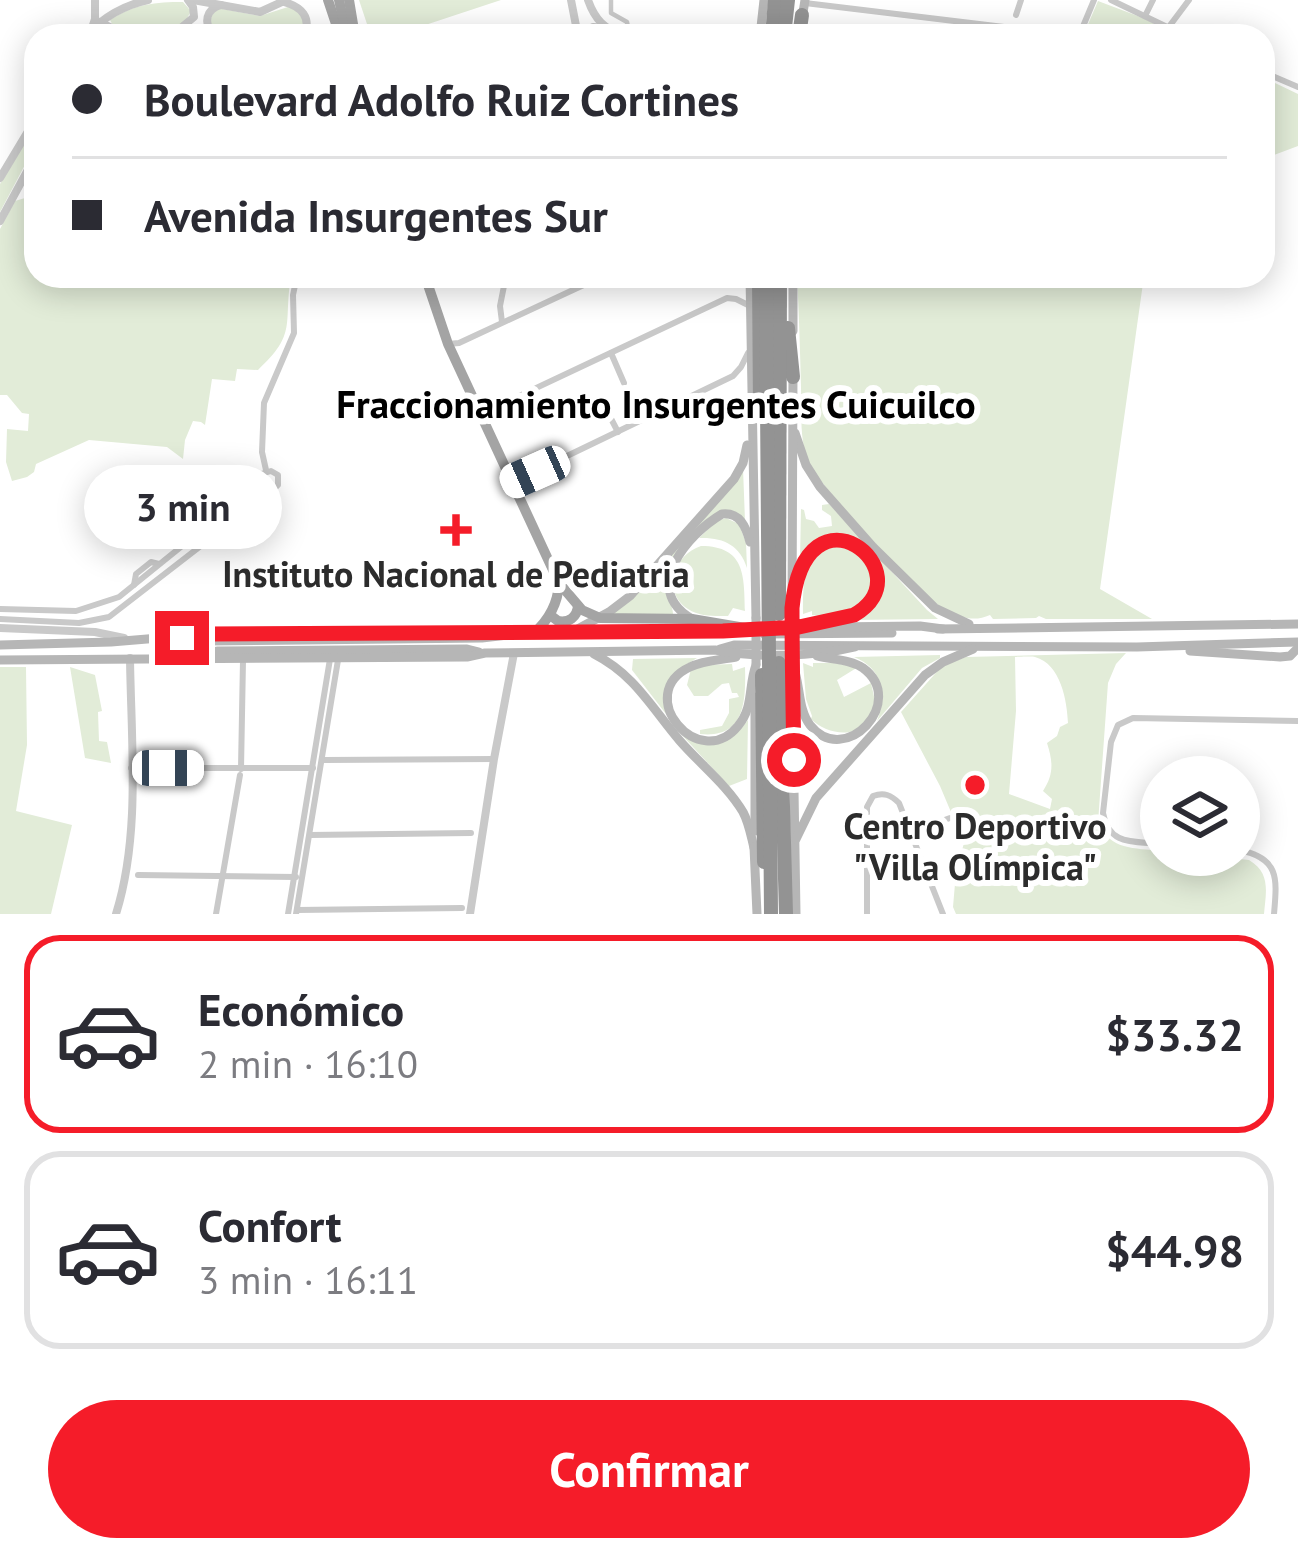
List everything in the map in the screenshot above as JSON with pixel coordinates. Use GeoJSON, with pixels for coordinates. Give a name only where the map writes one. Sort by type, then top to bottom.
{"type":"FeatureCollection","features":[{"type":"Feature","properties":{"kind":"highway"},"geometry":{"type":"LineString","coordinates":[[755,856],[776,612],[768,288]]}},
{"type":"Feature","properties":{"kind":"highway"},"geometry":{"type":"LineString","coordinates":[[767,914],[768,288]]}},
{"type":"Feature","properties":{"kind":"highway"},"geometry":{"type":"LineString","coordinates":[[771,288],[793,377]]}},
{"type":"Feature","properties":{"kind":"highway"},"geometry":{"type":"LineString","coordinates":[[769,664],[791,914]]}},
{"type":"Feature","properties":{"kind":"highway"},"geometry":{"type":"LineString","coordinates":[[763,757],[767,914]]}},
{"type":"Feature","properties":{"kind":"main road"},"geometry":{"type":"LineString","coordinates":[[430,288],[560,583],[578,606],[600,618],[692,619],[745,628]]}},
{"type":"Feature","properties":{"kind":"main road"},"geometry":{"type":"LineString","coordinates":[[755,561],[750,306],[761,288]]}},
{"type":"Feature","properties":{"kind":"main road"},"geometry":{"type":"LineString","coordinates":[[755,856],[792,423],[793,288]]}},
{"type":"Feature","properties":{"kind":"main road"},"geometry":{"type":"LineString","coordinates":[[792,423],[806,466],[873,548],[935,608],[986,628]]}},
{"type":"Feature","properties":{"kind":"main road"},"geometry":{"type":"LineString","coordinates":[[569,633],[630,596],[734,478],[752,428]]}},
{"type":"Feature","properties":{"kind":"main road"},"geometry":{"type":"LineString","coordinates":[[692,619],[674,601],[670,572],[677,556],[714,519],[730,513],[740,519],[776,612]]}},
{"type":"Feature","properties":{"kind":"main road"},"geometry":{"type":"LineString","coordinates":[[776,612],[812,550],[833,541],[861,547],[876,572],[872,598],[849,616],[799,627]]}},
{"type":"Feature","properties":{"kind":"main road"},"geometry":{"type":"LineString","coordinates":[[533,634],[550,615],[560,583]]}},
{"type":"Feature","properties":{"kind":"main road"},"geometry":{"type":"LineString","coordinates":[[550,615],[567,621],[576,615],[578,606]]}},
{"type":"Feature","properties":{"kind":"main road"},"geometry":{"type":"LineString","coordinates":[[0,645],[207,634],[723,631],[826,635],[1298,624]]}},
{"type":"Feature","properties":{"kind":"main road"},"geometry":{"type":"LineString","coordinates":[[723,631],[943,629]]}},
{"type":"Feature","properties":{"kind":"main road"},"geometry":{"type":"LineString","coordinates":[[715,650],[734,645],[1161,646],[1246,657],[1296,651]]}},
{"type":"Feature","properties":{"kind":"main road"},"geometry":{"type":"LineString","coordinates":[[796,839],[816,798],[925,675],[981,646]]}},
{"type":"Feature","properties":{"kind":"main road"},"geometry":{"type":"LineString","coordinates":[[769,664],[733,732],[709,740],[689,736],[675,725],[668,694],[677,676],[688,668],[745,655],[855,647]]}},
{"type":"Feature","properties":{"kind":"main road"},"geometry":{"type":"LineString","coordinates":[[179,657],[218,652],[467,649],[485,653]]}},
{"type":"Feature","properties":{"kind":"main road"},"geometry":{"type":"LineString","coordinates":[[0,660],[334,659],[715,650],[745,655]]}},
{"type":"Feature","properties":{"kind":"main road"},"geometry":{"type":"LineString","coordinates":[[589,652],[632,680],[744,814],[767,914]]}},
{"type":"Feature","properties":{"kind":"main road"},"geometry":{"type":"LineString","coordinates":[[769,664],[799,678],[804,715],[821,735],[834,739],[860,733],[870,724],[878,704],[872,678],[856,664],[807,653]]}},
{"type":"Feature","properties":{"kind":"main road"},"geometry":{"type":"LineString","coordinates":[[769,664],[796,839],[791,914]]}},
{"type":"Feature","properties":{"kind":"street"},"geometry":{"type":"LineString","coordinates":[[100,24],[148,0]]}},
{"type":"Feature","properties":{"kind":"street"},"geometry":{"type":"LineString","coordinates":[[190,0],[260,12],[285,1],[306,14],[308,24]]}},
{"type":"Feature","properties":{"kind":"street"},"geometry":{"type":"LineString","coordinates":[[611,0],[611,13],[627,24]]}},
{"type":"Feature","properties":{"kind":"street"},"geometry":{"type":"LineString","coordinates":[[896,14],[898,0]]}},
{"type":"Feature","properties":{"kind":"street"},"geometry":{"type":"LineString","coordinates":[[1016,14],[1021,0]]}},
{"type":"Feature","properties":{"kind":"street"},"geometry":{"type":"LineString","coordinates":[[1111,0],[1160,24]]}},
{"type":"Feature","properties":{"kind":"street"},"geometry":{"type":"LineString","coordinates":[[1144,16],[1153,0]]}},
{"type":"Feature","properties":{"kind":"street"},"geometry":{"type":"LineString","coordinates":[[787,3],[979,24]]}},
{"type":"Feature","properties":{"kind":"street"},"geometry":{"type":"LineString","coordinates":[[208,24],[213,8],[222,4]]}},
{"type":"Feature","properties":{"kind":"street"},"geometry":{"type":"LineString","coordinates":[[0,178],[24,138]]}},
{"type":"Feature","properties":{"kind":"street"},"geometry":{"type":"LineString","coordinates":[[0,221],[24,177]]}},
{"type":"Feature","properties":{"kind":"street"},"geometry":{"type":"LineString","coordinates":[[0,609],[76,611],[103,604],[131,588],[250,491],[266,470],[264,403],[294,333],[295,288]]}},
{"type":"Feature","properties":{"kind":"street"},"geometry":{"type":"LineString","coordinates":[[502,322],[504,288]]}},
{"type":"Feature","properties":{"kind":"street"},"geometry":{"type":"LineString","coordinates":[[453,346],[577,288]]}},
{"type":"Feature","properties":{"kind":"street"},"geometry":{"type":"LineString","coordinates":[[486,424],[500,405],[727,298],[750,306]]}},
{"type":"Feature","properties":{"kind":"street"},"geometry":{"type":"LineString","coordinates":[[513,482],[733,376],[751,347]]}},
{"type":"Feature","properties":{"kind":"street"},"geometry":{"type":"LineString","coordinates":[[611,353],[624,383]]}},
{"type":"Feature","properties":{"kind":"street"},"geometry":{"type":"LineString","coordinates":[[607,411],[618,432]]}},
{"type":"Feature","properties":{"kind":"street"},"geometry":{"type":"LineString","coordinates":[[0,619],[94,621],[110,617],[278,485],[278,475],[266,470]]}},
{"type":"Feature","properties":{"kind":"street"},"geometry":{"type":"LineString","coordinates":[[236,503],[237,510],[245,512]]}},
{"type":"Feature","properties":{"kind":"street"},"geometry":{"type":"LineString","coordinates":[[221,515],[228,517],[230,525]]}},
{"type":"Feature","properties":{"kind":"street"},"geometry":{"type":"LineString","coordinates":[[131,588],[136,574],[151,562],[159,564]]}},
{"type":"Feature","properties":{"kind":"street"},"geometry":{"type":"LineString","coordinates":[[143,577],[152,586]]}},
{"type":"Feature","properties":{"kind":"street"},"geometry":{"type":"LineString","coordinates":[[131,588],[135,594],[131,602]]}},
{"type":"Feature","properties":{"kind":"street"},"geometry":{"type":"LineString","coordinates":[[0,628],[95,632],[130,639]]}},
{"type":"Feature","properties":{"kind":"street"},"geometry":{"type":"LineString","coordinates":[[334,659],[294,913],[466,911],[514,653]]}},
{"type":"Feature","properties":{"kind":"street"},"geometry":{"type":"LineString","coordinates":[[116,914],[130,848],[130,658]]}},
{"type":"Feature","properties":{"kind":"street"},"geometry":{"type":"LineString","coordinates":[[299,877],[310,835],[334,659]]}},
{"type":"Feature","properties":{"kind":"street"},"geometry":{"type":"LineString","coordinates":[[216,914],[240,772],[243,660]]}},
{"type":"Feature","properties":{"kind":"street"},"geometry":{"type":"LineString","coordinates":[[1140,841],[1110,833],[1102,813],[1111,742],[1118,725],[1133,718],[1298,721]]}},
{"type":"Feature","properties":{"kind":"street"},"geometry":{"type":"LineString","coordinates":[[131,768],[240,772],[494,759]]}},
{"type":"Feature","properties":{"kind":"street"},"geometry":{"type":"LineString","coordinates":[[867,914],[866,813],[869,800],[879,794],[899,803],[943,914]]}},
{"type":"Feature","properties":{"kind":"street"},"geometry":{"type":"LineString","coordinates":[[911,832],[950,818]]}},
{"type":"Feature","properties":{"kind":"street"},"geometry":{"type":"LineString","coordinates":[[310,835],[470,832]]}},
{"type":"Feature","properties":{"kind":"street"},"geometry":{"type":"LineString","coordinates":[[1260,857],[1277,881],[1274,914]]}},
{"type":"Feature","properties":{"kind":"street"},"geometry":{"type":"LineString","coordinates":[[138,875],[299,877]]}},
{"type":"Feature","properties":{"kind":"green space"},"geometry":{"type":"Polygon","coordinates":[[[359,0],[501,0],[428,24],[367,24],[359,0]]]}},
{"type":"Feature","properties":{"kind":"green space"},"geometry":{"type":"Polygon","coordinates":[[[1098,1],[1155,24],[1088,24],[1098,1]]]}},
{"type":"Feature","properties":{"kind":"green space"},"geometry":{"type":"Polygon","coordinates":[[[183,2],[191,11],[184,24],[112,24],[110,20],[128,10],[183,2]]]}},
{"type":"Feature","properties":{"kind":"green space"},"geometry":{"type":"Polygon","coordinates":[[[291,6],[304,18],[304,24],[209,24],[217,8],[260,16],[291,6]]]}},
{"type":"Feature","properties":{"kind":"green space"},"geometry":{"type":"Polygon","coordinates":[[[1275,83],[1298,94],[1298,146],[1275,155],[1275,83]]]}},
{"type":"Feature","properties":{"kind":"green space"},"geometry":{"type":"Polygon","coordinates":[[[24,143],[24,167],[0,212],[0,184],[24,143]]]}},
{"type":"Feature","properties":{"kind":"green space"},"geometry":{"type":"Polygon","coordinates":[[[24,198],[24,288],[290,288],[279,346],[258,370],[237,369],[235,381],[212,379],[205,425],[193,421],[183,459],[167,447],[89,440],[36,464],[27,477],[12,481],[6,462],[7,429],[28,431],[29,414],[22,413],[7,395],[0,395],[0,229],[15,201],[24,198]]]}},
{"type":"Feature","properties":{"kind":"green space"},"geometry":{"type":"Polygon","coordinates":[[[797,288],[1142,288],[1100,589],[1152,619],[968,618],[946,610],[917,586],[815,473],[801,425],[797,288]]]}},
{"type":"Feature","properties":{"kind":"green space"},"geometry":{"type":"Polygon","coordinates":[[[743,468],[745,521],[732,511],[687,542],[670,562],[665,588],[673,614],[612,614],[743,468]]]}},
{"type":"Feature","properties":{"kind":"green space"},"geometry":{"type":"Polygon","coordinates":[[[829,504],[938,619],[847,620],[871,607],[879,566],[870,549],[842,537],[818,542],[800,561],[801,509],[819,528],[832,526],[831,516],[822,510],[822,505],[829,504]]]}},
{"type":"Feature","properties":{"kind":"green space"},"geometry":{"type":"Polygon","coordinates":[[[726,518],[739,524],[747,568],[729,544],[699,538],[726,518]]]}},
{"type":"Feature","properties":{"kind":"green space"},"geometry":{"type":"Polygon","coordinates":[[[835,544],[848,547],[867,563],[872,573],[871,595],[848,615],[803,614],[810,562],[835,544]]]}},
{"type":"Feature","properties":{"kind":"green space"},"geometry":{"type":"Polygon","coordinates":[[[701,546],[727,551],[734,558],[743,575],[745,611],[733,608],[728,616],[708,616],[680,601],[674,574],[684,557],[701,546]]]}},
{"type":"Feature","properties":{"kind":"green space","name":"Centro Deportivo \"Villa Olímpica\""},"geometry":{"type":"Polygon","coordinates":[[[1126,653],[1108,683],[1098,823],[1109,838],[1140,848],[1140,876],[1260,876],[1260,871],[1266,891],[1264,914],[956,914],[956,872],[964,843],[901,712],[942,666],[966,657],[1126,653]],[[1015,657],[1009,794],[1050,809],[1052,799],[1043,791],[1051,768],[1047,743],[1068,723],[1057,675],[1033,657],[1015,657]]]}},
{"type":"Feature","properties":{"kind":"green space"},"geometry":{"type":"Polygon","coordinates":[[[940,655],[922,668],[877,721],[880,683],[871,668],[854,657],[940,655]]]}},
{"type":"Feature","properties":{"kind":"green space"},"geometry":{"type":"Polygon","coordinates":[[[697,658],[670,681],[673,723],[632,670],[633,659],[697,658]]]}},
{"type":"Feature","properties":{"kind":"green space"},"geometry":{"type":"Polygon","coordinates":[[[803,663],[858,667],[837,680],[844,697],[871,683],[875,704],[866,724],[839,732],[811,719],[803,663]]]}},
{"type":"Feature","properties":{"kind":"green space"},"geometry":{"type":"Polygon","coordinates":[[[732,664],[733,671],[745,667],[740,715],[726,730],[700,734],[700,730],[722,726],[729,699],[739,697],[729,683],[708,696],[694,696],[687,685],[691,669],[732,664]]]}},
{"type":"Feature","properties":{"kind":"green space"},"geometry":{"type":"Polygon","coordinates":[[[0,667],[26,667],[27,745],[16,811],[72,825],[51,914],[0,914],[0,667]]]}},
{"type":"Feature","properties":{"kind":"green space"},"geometry":{"type":"Polygon","coordinates":[[[70,667],[95,675],[102,711],[98,712],[99,741],[107,742],[111,763],[85,758],[70,667]]]}},
{"type":"Feature","properties":{"kind":"green space"},"geometry":{"type":"Polygon","coordinates":[[[748,720],[747,779],[729,786],[681,734],[718,741],[735,734],[748,720]]]}},
{"type":"Feature","properties":{"kind":"place","name":"Instituto Nacional de Pediatria"},"geometry":{"type":"Point","coordinates":[456,530]}},
{"type":"Feature","properties":{"kind":"place","name":"Centro Deportivo \"Villa Olímpica\""},"geometry":{"type":"Point","coordinates":[975,785]}},
{"type":"Feature","properties":{"kind":"district","name":"Fraccionamiento Insurgentes Cuicuilco"},"geometry":{"type":"Point","coordinates":[656,404]}},
{"type":"Feature","properties":{"kind":"route"},"geometry":{"type":"LineString","coordinates":[[182,638],[207,634],[533,634],[723,631],[745,628],[772,627],[799,627],[854,615],[872,598],[875,567],[853,543],[833,541],[817,546],[806,557],[797,580],[792,608],[792,612],[792,638],[792,663],[794,760]]}}]}
